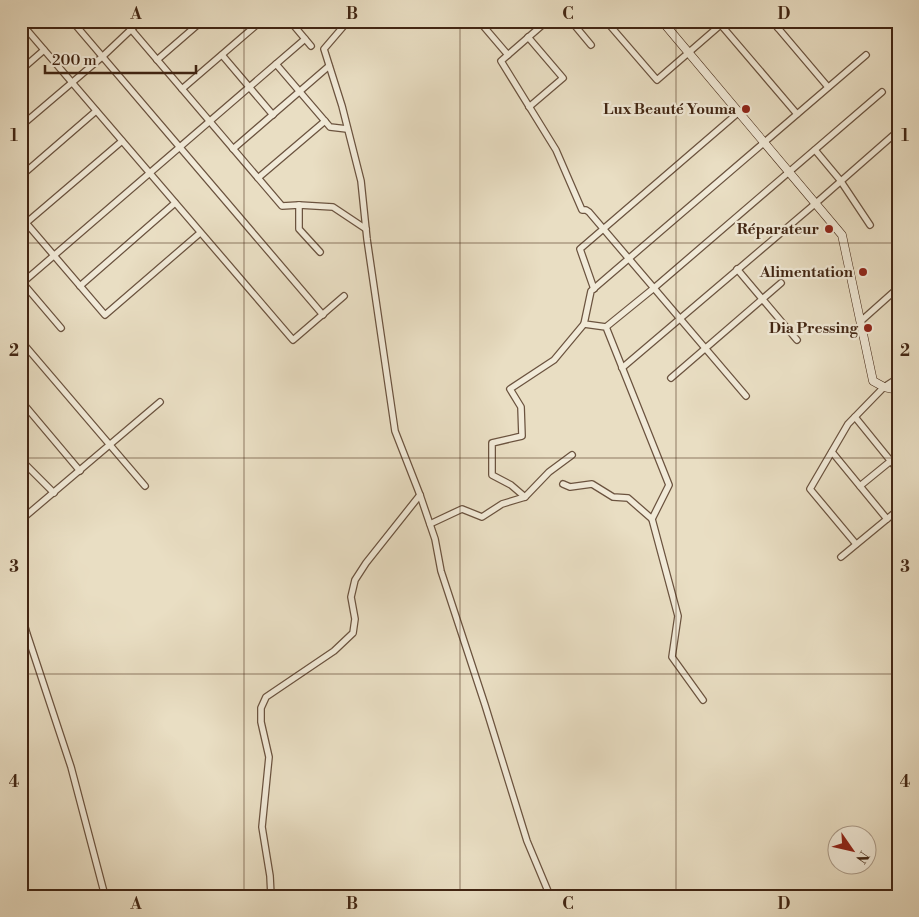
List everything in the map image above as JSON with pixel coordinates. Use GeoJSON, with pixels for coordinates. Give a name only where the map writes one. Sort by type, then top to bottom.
{"type":"FeatureCollection","features":[{"type":"Feature","properties":{"kind":"street"},"geometry":{"type":"LineString","coordinates":[[72,21],[322,314]]}},
{"type":"Feature","properties":{"kind":"street"},"geometry":{"type":"LineString","coordinates":[[124,21],[282,206],[333,207],[366,229]]}},
{"type":"Feature","properties":{"kind":"street"},"geometry":{"type":"LineString","coordinates":[[21,126],[140,21]]}},
{"type":"Feature","properties":{"kind":"street"},"geometry":{"type":"LineString","coordinates":[[157,60],[202,21]]}},
{"type":"Feature","properties":{"kind":"street"},"geometry":{"type":"LineString","coordinates":[[182,89],[261,21]]}},
{"type":"Feature","properties":{"kind":"street"},"geometry":{"type":"LineString","coordinates":[[290,21],[311,46]]}},
{"type":"Feature","properties":{"kind":"street"},"geometry":{"type":"LineString","coordinates":[[547,21],[501,61],[556,150],[582,210],[589,212],[604,229],[746,396]]}},
{"type":"Feature","properties":{"kind":"street"},"geometry":{"type":"LineString","coordinates":[[571,21],[591,45]]}},
{"type":"Feature","properties":{"kind":"street"},"geometry":{"type":"LineString","coordinates":[[606,21],[657,80],[723,23],[797,114]]}},
{"type":"Feature","properties":{"kind":"street"},"geometry":{"type":"LineString","coordinates":[[662,21],[842,235],[874,381],[884,387],[898,390]]}},
{"type":"Feature","properties":{"kind":"street"},"geometry":{"type":"LineString","coordinates":[[772,21],[828,87]]}},
{"type":"Feature","properties":{"kind":"street"},"geometry":{"type":"LineString","coordinates":[[778,28],[785,21]]}},
{"type":"Feature","properties":{"kind":"street"},"geometry":{"type":"LineString","coordinates":[[345,22],[324,49],[360,181],[395,431],[435,539],[440,571],[485,705],[527,841],[550,896]]}},
{"type":"Feature","properties":{"kind":"street"},"geometry":{"type":"LineString","coordinates":[[482,22],[508,55]]}},
{"type":"Feature","properties":{"kind":"street"},"geometry":{"type":"LineString","coordinates":[[21,23],[292,340],[344,296]]}},
{"type":"Feature","properties":{"kind":"street"},"geometry":{"type":"LineString","coordinates":[[528,37],[563,78],[529,107]]}},
{"type":"Feature","properties":{"kind":"street"},"geometry":{"type":"LineString","coordinates":[[61,328],[22,283],[305,39]]}},
{"type":"Feature","properties":{"kind":"street"},"geometry":{"type":"LineString","coordinates":[[21,70],[44,50]]}},
{"type":"Feature","properties":{"kind":"street"},"geometry":{"type":"LineString","coordinates":[[525,497],[511,484],[492,475],[492,443],[522,436],[521,407],[510,389],[554,360],[584,324],[591,291],[866,54]]}},
{"type":"Feature","properties":{"kind":"street"},"geometry":{"type":"LineString","coordinates":[[222,55],[273,115]]}},
{"type":"Feature","properties":{"kind":"street"},"geometry":{"type":"LineString","coordinates":[[276,64],[330,127],[347,129]]}},
{"type":"Feature","properties":{"kind":"street"},"geometry":{"type":"LineString","coordinates":[[233,149],[329,66]]}},
{"type":"Feature","properties":{"kind":"street"},"geometry":{"type":"LineString","coordinates":[[584,324],[606,327],[882,92]]}},
{"type":"Feature","properties":{"kind":"street"},"geometry":{"type":"LineString","coordinates":[[21,176],[96,111]]}},
{"type":"Feature","properties":{"kind":"street"},"geometry":{"type":"LineString","coordinates":[[594,289],[580,249],[739,112]]}},
{"type":"Feature","properties":{"kind":"street"},"geometry":{"type":"LineString","coordinates":[[258,178],[325,121]]}},
{"type":"Feature","properties":{"kind":"street"},"geometry":{"type":"LineString","coordinates":[[622,368],[898,131]]}},
{"type":"Feature","properties":{"kind":"street"},"geometry":{"type":"LineString","coordinates":[[26,223],[122,141]]}},
{"type":"Feature","properties":{"kind":"street"},"geometry":{"type":"LineString","coordinates":[[814,150],[840,180],[870,225]]}},
{"type":"Feature","properties":{"kind":"street"},"geometry":{"type":"LineString","coordinates":[[80,286],[175,204]]}},
{"type":"Feature","properties":{"kind":"street"},"geometry":{"type":"LineString","coordinates":[[299,205],[299,229],[320,252]]}},
{"type":"Feature","properties":{"kind":"street"},"geometry":{"type":"LineString","coordinates":[[21,217],[105,315],[200,233]]}},
{"type":"Feature","properties":{"kind":"street"},"geometry":{"type":"LineString","coordinates":[[737,269],[797,340]]}},
{"type":"Feature","properties":{"kind":"street"},"geometry":{"type":"LineString","coordinates":[[671,378],[781,283]]}},
{"type":"Feature","properties":{"kind":"street"},"geometry":{"type":"LineString","coordinates":[[861,321],[898,288]]}},
{"type":"Feature","properties":{"kind":"street"},"geometry":{"type":"LineString","coordinates":[[606,327],[669,485],[652,519]]}},
{"type":"Feature","properties":{"kind":"street"},"geometry":{"type":"LineString","coordinates":[[21,341],[145,486]]}},
{"type":"Feature","properties":{"kind":"street"},"geometry":{"type":"LineString","coordinates":[[856,544],[810,489],[848,424],[884,387],[898,378]]}},
{"type":"Feature","properties":{"kind":"street"},"geometry":{"type":"LineString","coordinates":[[21,401],[80,470]]}},
{"type":"Feature","properties":{"kind":"street"},"geometry":{"type":"LineString","coordinates":[[21,520],[160,402]]}},
{"type":"Feature","properties":{"kind":"street"},"geometry":{"type":"LineString","coordinates":[[856,417],[898,470]]}},
{"type":"Feature","properties":{"kind":"street"},"geometry":{"type":"LineString","coordinates":[[832,452],[887,519]]}},
{"type":"Feature","properties":{"kind":"street"},"geometry":{"type":"LineString","coordinates":[[430,524],[462,510],[482,517],[502,504],[525,497],[549,472],[572,455]]}},
{"type":"Feature","properties":{"kind":"street"},"geometry":{"type":"LineString","coordinates":[[860,486],[898,456]]}},
{"type":"Feature","properties":{"kind":"street"},"geometry":{"type":"LineString","coordinates":[[21,460],[54,493]]}},
{"type":"Feature","properties":{"kind":"street"},"geometry":{"type":"LineString","coordinates":[[563,484],[570,487],[592,484],[612,496],[628,498],[652,519],[678,616],[672,658],[702,700]]}},
{"type":"Feature","properties":{"kind":"street"},"geometry":{"type":"LineString","coordinates":[[271,896],[270,876],[262,827],[270,757],[261,722],[261,708],[266,697],[334,651],[353,633],[355,619],[351,597],[354,580],[420,495]]}},
{"type":"Feature","properties":{"kind":"street"},"geometry":{"type":"LineString","coordinates":[[841,557],[898,510]]}},
{"type":"Feature","properties":{"kind":"street"},"geometry":{"type":"LineString","coordinates":[[21,613],[26,634],[71,767],[105,896]]}},
{"type":"Feature","properties":{"kind":"place","name":"Lux Beauté Youma"},"geometry":{"type":"Point","coordinates":[746,109]}},
{"type":"Feature","properties":{"kind":"place","name":"Réparateur"},"geometry":{"type":"Point","coordinates":[829,229]}},
{"type":"Feature","properties":{"kind":"place","name":"Alimentation"},"geometry":{"type":"Point","coordinates":[863,272]}},
{"type":"Feature","properties":{"kind":"place","name":"Dia Pressing"},"geometry":{"type":"Point","coordinates":[868,328]}}]}
